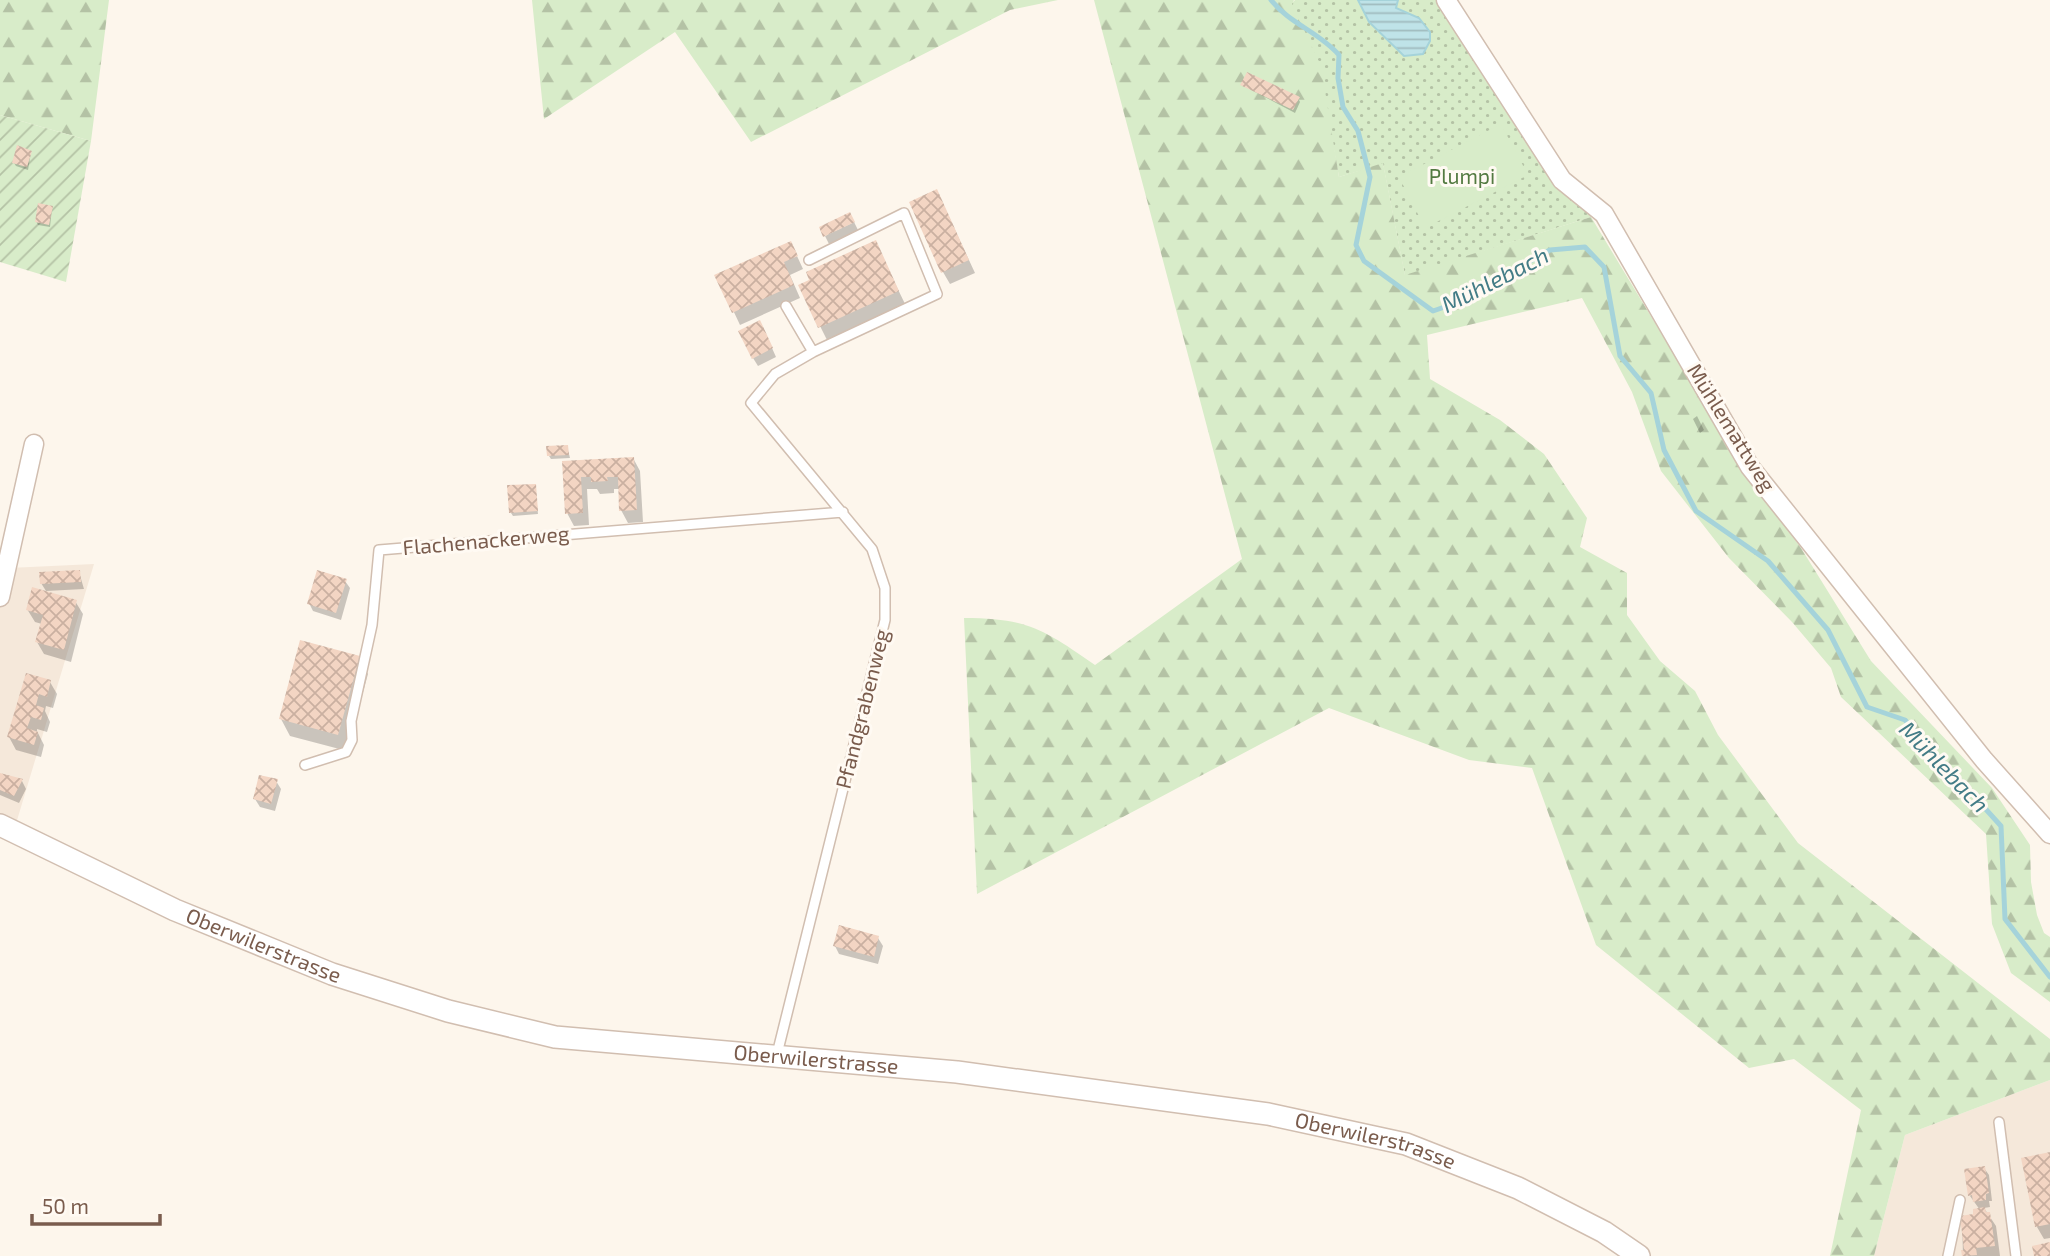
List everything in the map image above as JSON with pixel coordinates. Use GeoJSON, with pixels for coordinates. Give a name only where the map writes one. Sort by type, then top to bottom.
{"type":"FeatureCollection","features":[{"type":"Feature","properties":{"kind":"street","name":"Mühlemattweg"},"geometry":{"type":"LineString","coordinates":[[1446,0],[1562,180],[1604,214],[1750,467],[1983,760],[2050,834]]}},
{"type":"Feature","properties":{"kind":"street"},"geometry":{"type":"LineString","coordinates":[[0,597],[34,444]]}},
{"type":"Feature","properties":{"kind":"street","name":"Oberwilerstrasse"},"geometry":{"type":"LineString","coordinates":[[0,825],[223,930],[331,974],[448,1012],[555,1037],[777,1054],[957,1072],[1268,1114],[1406,1143],[1518,1188],[1604,1232],[1639,1256]]}},
{"type":"Feature","properties":{"kind":"lane"},"geometry":{"type":"LineString","coordinates":[[786,306],[813,352],[937,294],[904,212],[809,260]]}},
{"type":"Feature","properties":{"kind":"lane","name":"Pfandgrabenweg"},"geometry":{"type":"LineString","coordinates":[[777,1054],[885,620],[886,588],[872,549],[751,403],[775,374],[813,352]]}},
{"type":"Feature","properties":{"kind":"lane","name":"Flachenackerweg"},"geometry":{"type":"LineString","coordinates":[[305,765],[346,752],[352,740],[351,721],[376,597],[379,550],[843,512]]}},
{"type":"Feature","properties":{"kind":"lane"},"geometry":{"type":"LineString","coordinates":[[1999,1122],[2016,1256]]}},
{"type":"Feature","properties":{"kind":"lane"},"geometry":{"type":"LineString","coordinates":[[1948,1256],[1959,1200]]}},
{"type":"Feature","properties":{"kind":"shaded area"},"geometry":{"type":"Polygon","coordinates":[[[94,564],[15,827],[0,819],[0,597],[9,568],[94,564]]]}},
{"type":"Feature","properties":{"kind":"shaded area"},"geometry":{"type":"Polygon","coordinates":[[[2050,1080],[2050,1256],[1874,1256],[1905,1135],[2050,1080]]]}},
{"type":"Feature","properties":{"kind":"green space"},"geometry":{"type":"Polygon","coordinates":[[[0,0],[109,0],[91,141],[0,115],[0,0]]]}},
{"type":"Feature","properties":{"kind":"green space"},"geometry":{"type":"Polygon","coordinates":[[[532,0],[1058,0],[1010,10],[751,142],[675,32],[544,119],[532,0]]]}},
{"type":"Feature","properties":{"kind":"green space"},"geometry":{"type":"Polygon","coordinates":[[[1094,0],[1294,0],[1292,4],[1321,66],[1339,177],[1383,163],[1405,275],[1591,217],[1745,472],[1801,548],[1871,661],[1992,788],[2030,845],[2031,882],[2037,915],[2044,933],[2050,937],[2050,1002],[2011,973],[1992,924],[1986,834],[1841,697],[1831,668],[1792,622],[1729,558],[1661,471],[1632,392],[1582,298],[1427,335],[1430,379],[1500,420],[1544,454],[1587,518],[1580,547],[1627,573],[1627,615],[1660,661],[1695,691],[1718,735],[1798,843],[2050,1039],[2050,1080],[1905,1135],[1874,1256],[1830,1256],[1861,1110],[1794,1059],[1749,1068],[1596,945],[1532,768],[1469,760],[1329,708],[977,894],[964,618],[1004,620],[1034,628],[1095,665],[1242,559],[1094,0]]]}},
{"type":"Feature","properties":{"kind":"green space","name":"Plumpi"},"geometry":{"type":"Polygon","coordinates":[[[1295,0],[1440,0],[1530,146],[1591,217],[1405,276],[1383,164],[1339,177],[1329,122],[1291,4],[1295,0]]]}},
{"type":"Feature","properties":{"kind":"green space"},"geometry":{"type":"Polygon","coordinates":[[[0,115],[91,141],[66,282],[0,262],[0,115]]]}},
{"type":"Feature","properties":{"kind":"green space"},"geometry":{"type":"Polygon","coordinates":[[[1501,124],[1528,175],[1425,228],[1399,177],[1501,124]]]}},
{"type":"Feature","properties":{"kind":"water"},"geometry":{"type":"Polygon","coordinates":[[[1358,0],[1398,0],[1396,8],[1419,18],[1430,32],[1430,41],[1423,54],[1404,56],[1369,22],[1358,0]]]}},
{"type":"Feature","properties":{"kind":"building"},"geometry":{"type":"Polygon","coordinates":[[[1247,72],[1300,97],[1293,110],[1240,85],[1247,72]]]}},
{"type":"Feature","properties":{"kind":"building"},"geometry":{"type":"Polygon","coordinates":[[[17,145],[32,151],[27,167],[12,163],[17,145]]]}},
{"type":"Feature","properties":{"kind":"building"},"geometry":{"type":"Polygon","coordinates":[[[937,189],[969,260],[941,273],[909,202],[937,189]]]}},
{"type":"Feature","properties":{"kind":"building"},"geometry":{"type":"Polygon","coordinates":[[[38,203],[53,206],[49,225],[35,222],[38,203]]]}},
{"type":"Feature","properties":{"kind":"building"},"geometry":{"type":"Polygon","coordinates":[[[850,212],[855,222],[823,237],[819,227],[850,212]]]}},
{"type":"Feature","properties":{"kind":"building"},"geometry":{"type":"Polygon","coordinates":[[[876,240],[899,291],[818,328],[798,285],[809,280],[806,272],[876,240]]]}},
{"type":"Feature","properties":{"kind":"building"},"geometry":{"type":"Polygon","coordinates":[[[791,241],[798,256],[784,262],[794,285],[732,313],[714,275],[791,241]]]}},
{"type":"Feature","properties":{"kind":"building"},"geometry":{"type":"Polygon","coordinates":[[[760,320],[773,348],[752,359],[738,331],[760,320]]]}},
{"type":"Feature","properties":{"kind":"building"},"geometry":{"type":"Polygon","coordinates":[[[568,445],[569,455],[547,456],[546,446],[568,445]]]}},
{"type":"Feature","properties":{"kind":"building"},"geometry":{"type":"Polygon","coordinates":[[[634,457],[637,510],[619,511],[618,477],[607,477],[608,481],[591,482],[591,477],[581,477],[583,513],[565,514],[562,461],[634,457]]]}},
{"type":"Feature","properties":{"kind":"building"},"geometry":{"type":"Polygon","coordinates":[[[536,484],[538,511],[509,513],[507,485],[536,484]]]}},
{"type":"Feature","properties":{"kind":"building"},"geometry":{"type":"Polygon","coordinates":[[[80,570],[81,582],[40,584],[39,572],[80,570]]]}},
{"type":"Feature","properties":{"kind":"building"},"geometry":{"type":"Polygon","coordinates":[[[317,570],[347,579],[336,613],[307,604],[317,570]]]}},
{"type":"Feature","properties":{"kind":"building"},"geometry":{"type":"Polygon","coordinates":[[[32,587],[77,600],[64,650],[35,642],[43,615],[26,610],[32,587]]]}},
{"type":"Feature","properties":{"kind":"building"},"geometry":{"type":"Polygon","coordinates":[[[300,640],[360,656],[338,735],[279,719],[300,640]]]}},
{"type":"Feature","properties":{"kind":"building"},"geometry":{"type":"Polygon","coordinates":[[[26,673],[51,680],[47,697],[39,694],[36,705],[44,708],[41,720],[31,717],[27,728],[38,732],[34,745],[7,737],[26,673]]]}},
{"type":"Feature","properties":{"kind":"building"},"geometry":{"type":"Polygon","coordinates":[[[0,773],[23,779],[14,796],[0,790],[0,773]]]}},
{"type":"Feature","properties":{"kind":"building"},"geometry":{"type":"Polygon","coordinates":[[[259,775],[278,779],[271,804],[253,799],[259,775]]]}},
{"type":"Feature","properties":{"kind":"building"},"geometry":{"type":"Polygon","coordinates":[[[839,925],[879,936],[874,957],[833,946],[839,925]]]}},
{"type":"Feature","properties":{"kind":"building"},"geometry":{"type":"Polygon","coordinates":[[[2050,1152],[2050,1224],[2035,1227],[2021,1158],[2050,1152]]]}},
{"type":"Feature","properties":{"kind":"building"},"geometry":{"type":"Polygon","coordinates":[[[1985,1166],[1989,1193],[1986,1194],[1986,1200],[1973,1202],[1972,1195],[1968,1196],[1964,1169],[1985,1166]]]}},
{"type":"Feature","properties":{"kind":"building"},"geometry":{"type":"Polygon","coordinates":[[[1985,1207],[1986,1212],[1990,1212],[1995,1246],[1976,1248],[1977,1255],[1962,1256],[1961,1250],[1964,1250],[1960,1216],[1973,1214],[1973,1209],[1985,1207]]]}},
{"type":"Feature","properties":{"kind":"building"},"geometry":{"type":"Polygon","coordinates":[[[2050,1242],[2050,1256],[2034,1256],[2032,1246],[2050,1242]]]}},
{"type":"Feature","properties":{"kind":"waterway","name":"Mühlebach"},"geometry":{"type":"LineString","coordinates":[[1271,0],[1339,55],[1338,78],[1343,107],[1358,131],[1370,177],[1356,245],[1364,261],[1433,311],[1456,303],[1550,250],[1585,247],[1604,267],[1620,356],[1651,393],[1664,450],[1696,511],[1768,561],[1828,630],[1867,707],[1905,720],[2001,826],[2005,919],[2050,977]]}}]}
